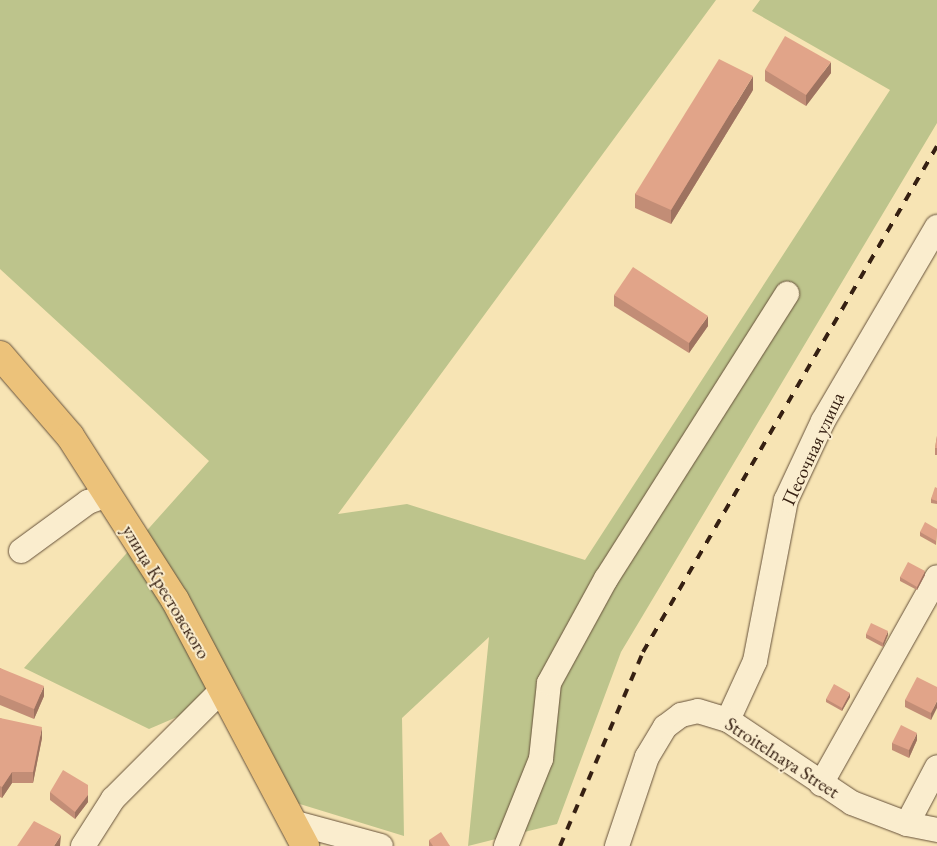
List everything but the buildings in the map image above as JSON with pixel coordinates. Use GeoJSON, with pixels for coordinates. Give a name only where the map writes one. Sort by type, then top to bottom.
{"type":"FeatureCollection","features":[{"type":"Feature","properties":{"kind":"main road","name":"улица Крестовского"},"geometry":{"type":"LineString","coordinates":[[0,355],[70,436],[174,600],[305,846]]}},
{"type":"Feature","properties":{"kind":"street","name":"Песочная улица"},"geometry":{"type":"LineString","coordinates":[[728,720],[755,661],[786,500],[823,421],[937,227]]}},
{"type":"Feature","properties":{"kind":"street"},"geometry":{"type":"LineString","coordinates":[[506,846],[541,759],[549,683],[606,579],[787,294]]}},
{"type":"Feature","properties":{"kind":"street"},"geometry":{"type":"LineString","coordinates":[[21,551],[88,502],[107,495]]}},
{"type":"Feature","properties":{"kind":"street"},"geometry":{"type":"LineString","coordinates":[[822,784],[937,577]]}},
{"type":"Feature","properties":{"kind":"street"},"geometry":{"type":"LineString","coordinates":[[83,846],[113,799],[222,690]]}},
{"type":"Feature","properties":{"kind":"street","name":"Stroitelnaya Street"},"geometry":{"type":"LineString","coordinates":[[617,846],[647,757],[665,727],[682,714],[698,711],[728,720],[852,803],[907,824],[937,830]]}},
{"type":"Feature","properties":{"kind":"street"},"geometry":{"type":"LineString","coordinates":[[907,824],[937,766]]}},
{"type":"Feature","properties":{"kind":"street"},"geometry":{"type":"LineString","coordinates":[[292,822],[381,846]]}},
{"type":"Feature","properties":{"kind":"green space"},"geometry":{"type":"Polygon","coordinates":[[[0,0],[716,0],[338,514],[407,504],[585,560],[890,90],[752,11],[760,0],[937,0],[937,123],[621,652],[557,824],[468,846],[489,637],[402,718],[404,836],[290,801],[240,690],[149,729],[24,668],[209,461],[0,269],[0,0]]]}},
{"type":"Feature","properties":{"kind":"railway"},"geometry":{"type":"LineString","coordinates":[[560,846],[643,652],[937,146]]}}]}
